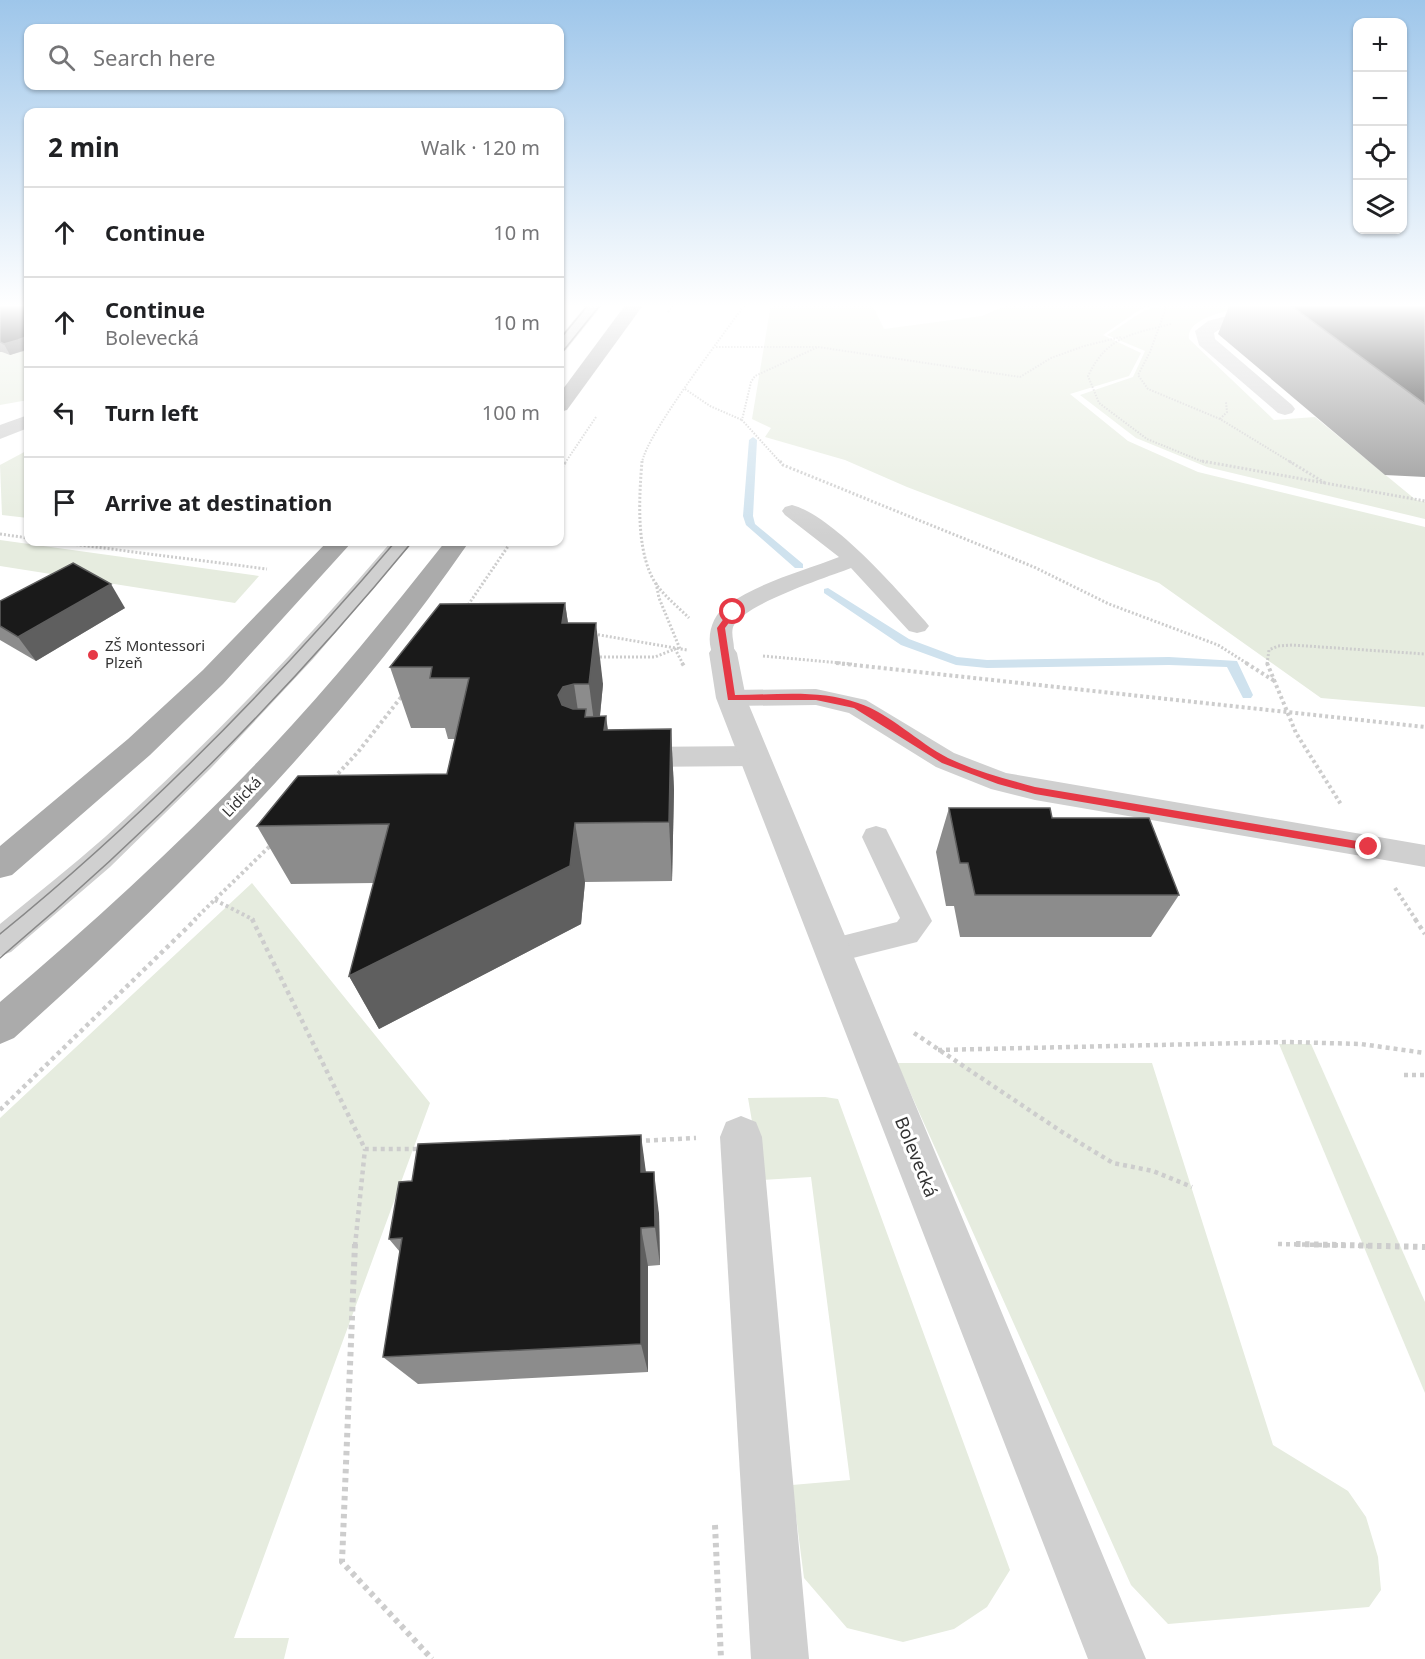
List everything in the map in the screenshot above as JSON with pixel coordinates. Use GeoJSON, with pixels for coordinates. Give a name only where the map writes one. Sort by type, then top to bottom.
{"type":"FeatureCollection","features":[{"type":"Feature","properties":{"kind":"main road"},"geometry":{"type":"LineString","coordinates":[[564,400],[578,381]]}},
{"type":"Feature","properties":{"kind":"main road"},"geometry":{"type":"LineString","coordinates":[[0,865],[139,747],[213,678],[336,546]]}},
{"type":"Feature","properties":{"kind":"main road","name":"Lidická"},"geometry":{"type":"LineString","coordinates":[[0,1026],[114,924],[268,770],[359,667],[454,546]]}},
{"type":"Feature","properties":{"kind":"street"},"geometry":{"type":"LineString","coordinates":[[1253,381],[1285,409]]}},
{"type":"Feature","properties":{"kind":"street"},"geometry":{"type":"LineString","coordinates":[[0,420],[24,422]]}},
{"type":"Feature","properties":{"kind":"street"},"geometry":{"type":"LineString","coordinates":[[0,434],[24,423]]}},
{"type":"Feature","properties":{"kind":"street","name":"Bolevecká"},"geometry":{"type":"LineString","coordinates":[[723,653],[731,698],[1117,1659]]}},
{"type":"Feature","properties":{"kind":"street"},"geometry":{"type":"LineString","coordinates":[[741,1137],[780,1659]]}},
{"type":"Feature","properties":{"kind":"lane"},"geometry":{"type":"LineString","coordinates":[[792,511],[816,526],[856,558],[917,626]]}},
{"type":"Feature","properties":{"kind":"lane"},"geometry":{"type":"LineString","coordinates":[[0,943],[130,832],[263,701],[355,599],[399,546]]}},
{"type":"Feature","properties":{"kind":"lane"},"geometry":{"type":"LineString","coordinates":[[723,653],[721,628],[733,612],[760,596],[856,558]]}},
{"type":"Feature","properties":{"kind":"lane"},"geometry":{"type":"LineString","coordinates":[[731,698],[816,697],[857,706],[945,760],[1001,782],[1035,790],[1425,856]]}},
{"type":"Feature","properties":{"kind":"lane"},"geometry":{"type":"LineString","coordinates":[[607,757],[754,756]]}},
{"type":"Feature","properties":{"kind":"lane"},"geometry":{"type":"LineString","coordinates":[[833,950],[906,933],[918,921],[876,837]]}},
{"type":"Feature","properties":{"kind":"path"},"geometry":{"type":"LineString","coordinates":[[691,381],[660,426],[643,456],[640,486],[643,558],[656,582],[723,653]]}},
{"type":"Feature","properties":{"kind":"path"},"geometry":{"type":"LineString","coordinates":[[742,420],[751,381]]}},
{"type":"Feature","properties":{"kind":"path"},"geometry":{"type":"LineString","coordinates":[[1090,381],[1099,403],[1147,439],[1209,464],[1425,501]]}},
{"type":"Feature","properties":{"kind":"path"},"geometry":{"type":"LineString","coordinates":[[1143,381],[1148,389],[1220,419],[1328,485]]}},
{"type":"Feature","properties":{"kind":"path"},"geometry":{"type":"LineString","coordinates":[[685,389],[710,406],[742,420],[783,465],[1034,567],[1109,603],[1218,645],[1276,682]]}},
{"type":"Feature","properties":{"kind":"path"},"geometry":{"type":"LineString","coordinates":[[1220,419],[1227,412],[1227,403],[1223,398]]}},
{"type":"Feature","properties":{"kind":"path"},"geometry":{"type":"LineString","coordinates":[[0,534],[24,537]]}},
{"type":"Feature","properties":{"kind":"path"},"geometry":{"type":"LineString","coordinates":[[85,546],[307,577]]}},
{"type":"Feature","properties":{"kind":"path"},"geometry":{"type":"LineString","coordinates":[[462,614],[508,546]]}},
{"type":"Feature","properties":{"kind":"path"},"geometry":{"type":"LineString","coordinates":[[656,582],[656,593],[675,630],[678,649]]}},
{"type":"Feature","properties":{"kind":"path"},"geometry":{"type":"LineString","coordinates":[[468,605],[475,608]]}},
{"type":"Feature","properties":{"kind":"path"},"geometry":{"type":"LineString","coordinates":[[584,632],[678,649],[917,670],[1425,727]]}},
{"type":"Feature","properties":{"kind":"path"},"geometry":{"type":"LineString","coordinates":[[1288,713],[1267,664],[1269,650],[1278,646],[1425,654]]}},
{"type":"Feature","properties":{"kind":"path"},"geometry":{"type":"LineString","coordinates":[[586,657],[655,657],[678,649]]}},
{"type":"Feature","properties":{"kind":"path"},"geometry":{"type":"LineString","coordinates":[[327,785],[358,752],[406,691]]}},
{"type":"Feature","properties":{"kind":"path"},"geometry":{"type":"LineString","coordinates":[[0,1110],[273,843]]}},
{"type":"Feature","properties":{"kind":"path"},"geometry":{"type":"LineString","coordinates":[[215,900],[254,920],[364,1149],[355,1244],[342,1562],[432,1659]]}},
{"type":"Feature","properties":{"kind":"path"},"geometry":{"type":"LineString","coordinates":[[911,1031],[1062,1132],[1113,1162],[1153,1171],[1191,1187]]}},
{"type":"Feature","properties":{"kind":"path"},"geometry":{"type":"LineString","coordinates":[[938,1050],[1289,1042],[1361,1044],[1425,1053]]}},
{"type":"Feature","properties":{"kind":"path"},"geometry":{"type":"LineString","coordinates":[[1404,1075],[1425,1075]]}},
{"type":"Feature","properties":{"kind":"path"},"geometry":{"type":"LineString","coordinates":[[629,1141],[741,1137]]}},
{"type":"Feature","properties":{"kind":"path"},"geometry":{"type":"LineString","coordinates":[[364,1149],[431,1149]]}},
{"type":"Feature","properties":{"kind":"path"},"geometry":{"type":"LineString","coordinates":[[1278,1244],[1425,1247]]}},
{"type":"Feature","properties":{"kind":"shaded area"},"geometry":{"type":"Polygon","coordinates":[[[0,381],[24,381],[24,401],[0,405],[0,381]]]}},
{"type":"Feature","properties":{"kind":"shaded area"},"geometry":{"type":"Polygon","coordinates":[[[758,381],[1111,381],[1070,394],[1128,441],[1198,472],[1425,527],[1425,707],[1321,698],[1159,583],[907,487],[845,460],[765,437],[771,428],[752,419],[758,381]]]}},
{"type":"Feature","properties":{"kind":"shaded area"},"geometry":{"type":"Polygon","coordinates":[[[1120,381],[1234,381],[1274,420],[1315,417],[1416,500],[1425,502],[1425,519],[1207,467],[1136,438],[1080,395],[1120,381]]]}},
{"type":"Feature","properties":{"kind":"shaded area"},"geometry":{"type":"Polygon","coordinates":[[[24,452],[24,518],[2,515],[0,465],[24,452]]]}},
{"type":"Feature","properties":{"kind":"shaded area"},"geometry":{"type":"Polygon","coordinates":[[[0,540],[24,543],[24,546],[43,546],[259,576],[235,603],[0,566],[0,540]]]}},
{"type":"Feature","properties":{"kind":"shaded area"},"geometry":{"type":"Polygon","coordinates":[[[252,883],[430,1103],[234,1638],[289,1638],[284,1659],[0,1659],[0,1118],[252,883]]]}},
{"type":"Feature","properties":{"kind":"shaded area"},"geometry":{"type":"Polygon","coordinates":[[[1279,1044],[1311,1044],[1425,1302],[1425,1393],[1279,1044]]]}},
{"type":"Feature","properties":{"kind":"shaded area"},"geometry":{"type":"Polygon","coordinates":[[[897,1063],[1152,1063],[1273,1445],[1348,1491],[1366,1517],[1378,1557],[1381,1590],[1369,1607],[1168,1624],[1131,1585],[897,1063]]]}},
{"type":"Feature","properties":{"kind":"shaded area"},"geometry":{"type":"Polygon","coordinates":[[[825,1097],[838,1099],[1010,1570],[987,1607],[954,1629],[903,1642],[847,1628],[804,1578],[792,1485],[850,1480],[811,1177],[762,1180],[748,1098],[825,1097]]]}},
{"type":"Feature","properties":{"kind":"building"},"geometry":{"type":"Polygon","coordinates":[[[1394,381],[1425,381],[1425,404],[1394,381]]]}},
{"type":"Feature","properties":{"kind":"building"},"geometry":{"type":"Polygon","coordinates":[[[73,563],[111,584],[18,637],[0,626],[0,601],[73,563]]]}},
{"type":"Feature","properties":{"kind":"building"},"geometry":{"type":"Polygon","coordinates":[[[565,603],[562,623],[596,623],[589,684],[563,687],[558,695],[562,705],[573,709],[586,709],[585,717],[606,716],[604,730],[671,729],[669,822],[575,823],[570,866],[349,976],[389,824],[257,826],[298,776],[447,774],[469,678],[430,678],[432,667],[390,667],[440,604],[565,603]]]}},
{"type":"Feature","properties":{"kind":"building"},"geometry":{"type":"Polygon","coordinates":[[[949,808],[1050,808],[1052,818],[1149,818],[1179,895],[975,895],[968,863],[960,863],[949,808]]]}},
{"type":"Feature","properties":{"kind":"building"},"geometry":{"type":"Polygon","coordinates":[[[641,1135],[641,1172],[654,1172],[655,1227],[641,1228],[641,1344],[383,1357],[402,1238],[389,1239],[399,1182],[412,1181],[418,1144],[641,1135]]]}},
{"type":"Feature","properties":{"kind":"waterway"},"geometry":{"type":"LineString","coordinates":[[753,440],[748,516],[751,525],[799,566]]}},
{"type":"Feature","properties":{"kind":"waterway"},"geometry":{"type":"LineString","coordinates":[[828,591],[905,642],[956,661],[987,664],[1169,661],[1227,663],[1233,664],[1247,695]]}},
{"type":"Feature","properties":{"kind":"tram line"},"geometry":{"type":"LineString","coordinates":[[0,934],[157,796],[303,646],[392,546]]}},
{"type":"Feature","properties":{"kind":"tram line"},"geometry":{"type":"LineString","coordinates":[[0,958],[110,861],[215,759],[316,653],[409,546]]}},
{"type":"Feature","properties":{"kind":"place","name":"ZŠ Montessori Plzeň"},"geometry":{"type":"Point","coordinates":[93,655]}},
{"type":"Feature","properties":{"kind":"route"},"geometry":{"type":"LineString","coordinates":[[733,612],[721,628],[731,698],[816,697],[838,700],[871,713],[945,760],[1001,782],[1035,790],[1369,847]]}}]}
